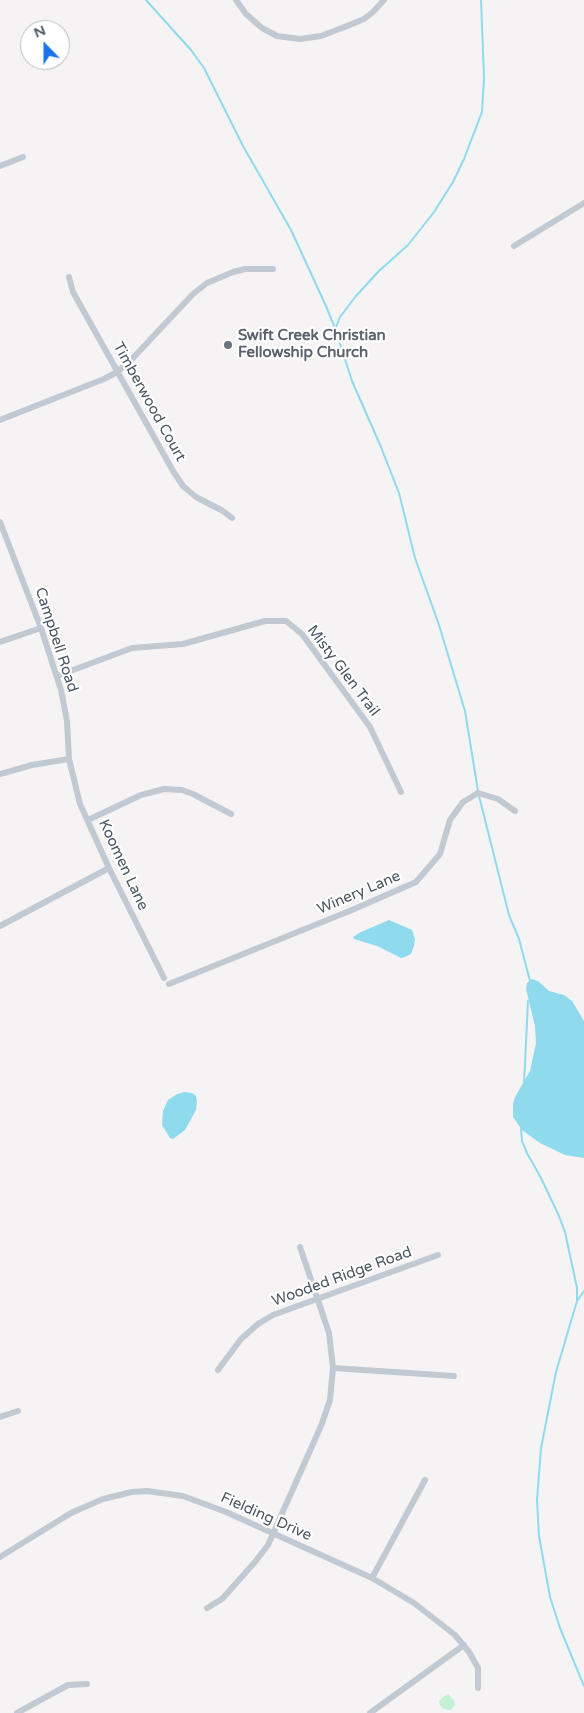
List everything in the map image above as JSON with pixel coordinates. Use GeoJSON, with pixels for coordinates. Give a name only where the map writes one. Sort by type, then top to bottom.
{"type":"FeatureCollection","features":[{"type":"Feature","properties":{"kind":"street"},"geometry":{"type":"LineString","coordinates":[[236,0],[246,14],[262,28],[277,36],[300,39],[321,36],[356,22],[373,12],[384,0]]}},
{"type":"Feature","properties":{"kind":"street"},"geometry":{"type":"LineString","coordinates":[[0,166],[23,157]]}},
{"type":"Feature","properties":{"kind":"street"},"geometry":{"type":"LineString","coordinates":[[514,246],[584,203]]}},
{"type":"Feature","properties":{"kind":"street"},"geometry":{"type":"LineString","coordinates":[[0,420],[104,379],[117,372],[132,359],[193,294],[207,283],[245,269],[273,269]]}},
{"type":"Feature","properties":{"kind":"street","name":"Timberwood Court"},"geometry":{"type":"LineString","coordinates":[[69,278],[73,292],[179,480],[196,497],[223,511],[232,518]]}},
{"type":"Feature","properties":{"kind":"street","name":"Campbell Road"},"geometry":{"type":"LineString","coordinates":[[1,526],[41,628],[57,676],[66,714],[69,759]]}},
{"type":"Feature","properties":{"kind":"street","name":"Misty Glen Trail"},"geometry":{"type":"LineString","coordinates":[[57,676],[132,648],[183,644],[265,621],[286,621],[302,634],[370,728],[401,792]]}},
{"type":"Feature","properties":{"kind":"street"},"geometry":{"type":"LineString","coordinates":[[0,642],[41,628]]}},
{"type":"Feature","properties":{"kind":"street"},"geometry":{"type":"LineString","coordinates":[[0,774],[32,765],[69,759]]}},
{"type":"Feature","properties":{"kind":"street","name":"Koomen Lane"},"geometry":{"type":"LineString","coordinates":[[69,759],[76,793],[109,868],[164,978]]}},
{"type":"Feature","properties":{"kind":"street"},"geometry":{"type":"LineString","coordinates":[[88,820],[141,795],[164,789],[182,790],[193,794],[231,814]]}},
{"type":"Feature","properties":{"kind":"street","name":"Winery Lane"},"geometry":{"type":"LineString","coordinates":[[169,984],[416,882],[440,854],[450,820],[463,802],[478,792],[498,799],[515,811]]}},
{"type":"Feature","properties":{"kind":"street"},"geometry":{"type":"LineString","coordinates":[[0,926],[109,868]]}},
{"type":"Feature","properties":{"kind":"street"},"geometry":{"type":"LineString","coordinates":[[207,1608],[222,1599],[262,1554],[273,1534],[328,1409],[332,1390],[333,1368],[329,1333],[300,1247]]}},
{"type":"Feature","properties":{"kind":"street","name":"Wooded Ridge Road"},"geometry":{"type":"LineString","coordinates":[[218,1370],[241,1339],[258,1324],[278,1312],[438,1255]]}},
{"type":"Feature","properties":{"kind":"street"},"geometry":{"type":"LineString","coordinates":[[333,1368],[454,1376]]}},
{"type":"Feature","properties":{"kind":"street"},"geometry":{"type":"LineString","coordinates":[[0,1417],[18,1411]]}},
{"type":"Feature","properties":{"kind":"street"},"geometry":{"type":"LineString","coordinates":[[372,1578],[425,1480]]}},
{"type":"Feature","properties":{"kind":"street","name":"Fielding Drive"},"geometry":{"type":"LineString","coordinates":[[0,1557],[83,1507],[103,1499],[132,1492],[152,1491],[184,1496],[226,1512],[372,1578],[425,1611],[455,1635],[464,1645],[478,1668],[478,1688]]}},
{"type":"Feature","properties":{"kind":"street"},"geometry":{"type":"LineString","coordinates":[[370,1713],[464,1645]]}},
{"type":"Feature","properties":{"kind":"street"},"geometry":{"type":"LineString","coordinates":[[17,1713],[68,1685],[87,1684]]}},
{"type":"Feature","properties":{"kind":"green space"},"geometry":{"type":"Polygon","coordinates":[[[448,1694],[454,1700],[455,1705],[451,1710],[443,1709],[439,1701],[448,1694]]]}},
{"type":"Feature","properties":{"kind":"water"},"geometry":{"type":"Polygon","coordinates":[[[389,920],[412,930],[415,939],[411,954],[401,958],[377,946],[354,939],[353,937],[359,933],[389,920]]]}},
{"type":"Feature","properties":{"kind":"water"},"geometry":{"type":"Polygon","coordinates":[[[532,979],[538,981],[549,991],[564,995],[572,1001],[584,1021],[584,1158],[565,1155],[540,1143],[522,1130],[513,1117],[515,1097],[530,1071],[536,1043],[535,1026],[526,989],[527,983],[532,979]]]}},
{"type":"Feature","properties":{"kind":"water"},"geometry":{"type":"Polygon","coordinates":[[[185,1092],[196,1096],[196,1110],[185,1130],[173,1139],[170,1138],[162,1125],[163,1111],[168,1100],[177,1094],[185,1092]]]}},
{"type":"Feature","properties":{"kind":"waterway"},"geometry":{"type":"LineString","coordinates":[[146,0],[191,50],[204,68],[243,146],[291,230],[326,306],[352,381],[399,493],[415,558],[439,625],[465,711],[478,791]]}},
{"type":"Feature","properties":{"kind":"waterway"},"geometry":{"type":"LineString","coordinates":[[336,327],[340,317],[356,296],[379,271],[408,245],[434,212],[453,182],[464,159],[482,112],[484,78],[481,0]]}},
{"type":"Feature","properties":{"kind":"waterway"},"geometry":{"type":"LineString","coordinates":[[479,796],[509,915],[519,939],[530,981]]}},
{"type":"Feature","properties":{"kind":"waterway"},"geometry":{"type":"LineString","coordinates":[[524,1084],[528,1001]]}},
{"type":"Feature","properties":{"kind":"waterway"},"geometry":{"type":"LineString","coordinates":[[521,1128],[522,1141],[527,1153],[541,1178],[565,1232],[577,1288],[577,1301],[556,1372],[541,1448],[537,1500],[539,1536],[550,1597],[560,1628],[584,1686]]}},
{"type":"Feature","properties":{"kind":"waterway"},"geometry":{"type":"LineString","coordinates":[[577,1301],[584,1291]]}},
{"type":"Feature","properties":{"kind":"place","name":"Swift Creek Christian Fellowship Church"},"geometry":{"type":"Point","coordinates":[228,345]}}]}
